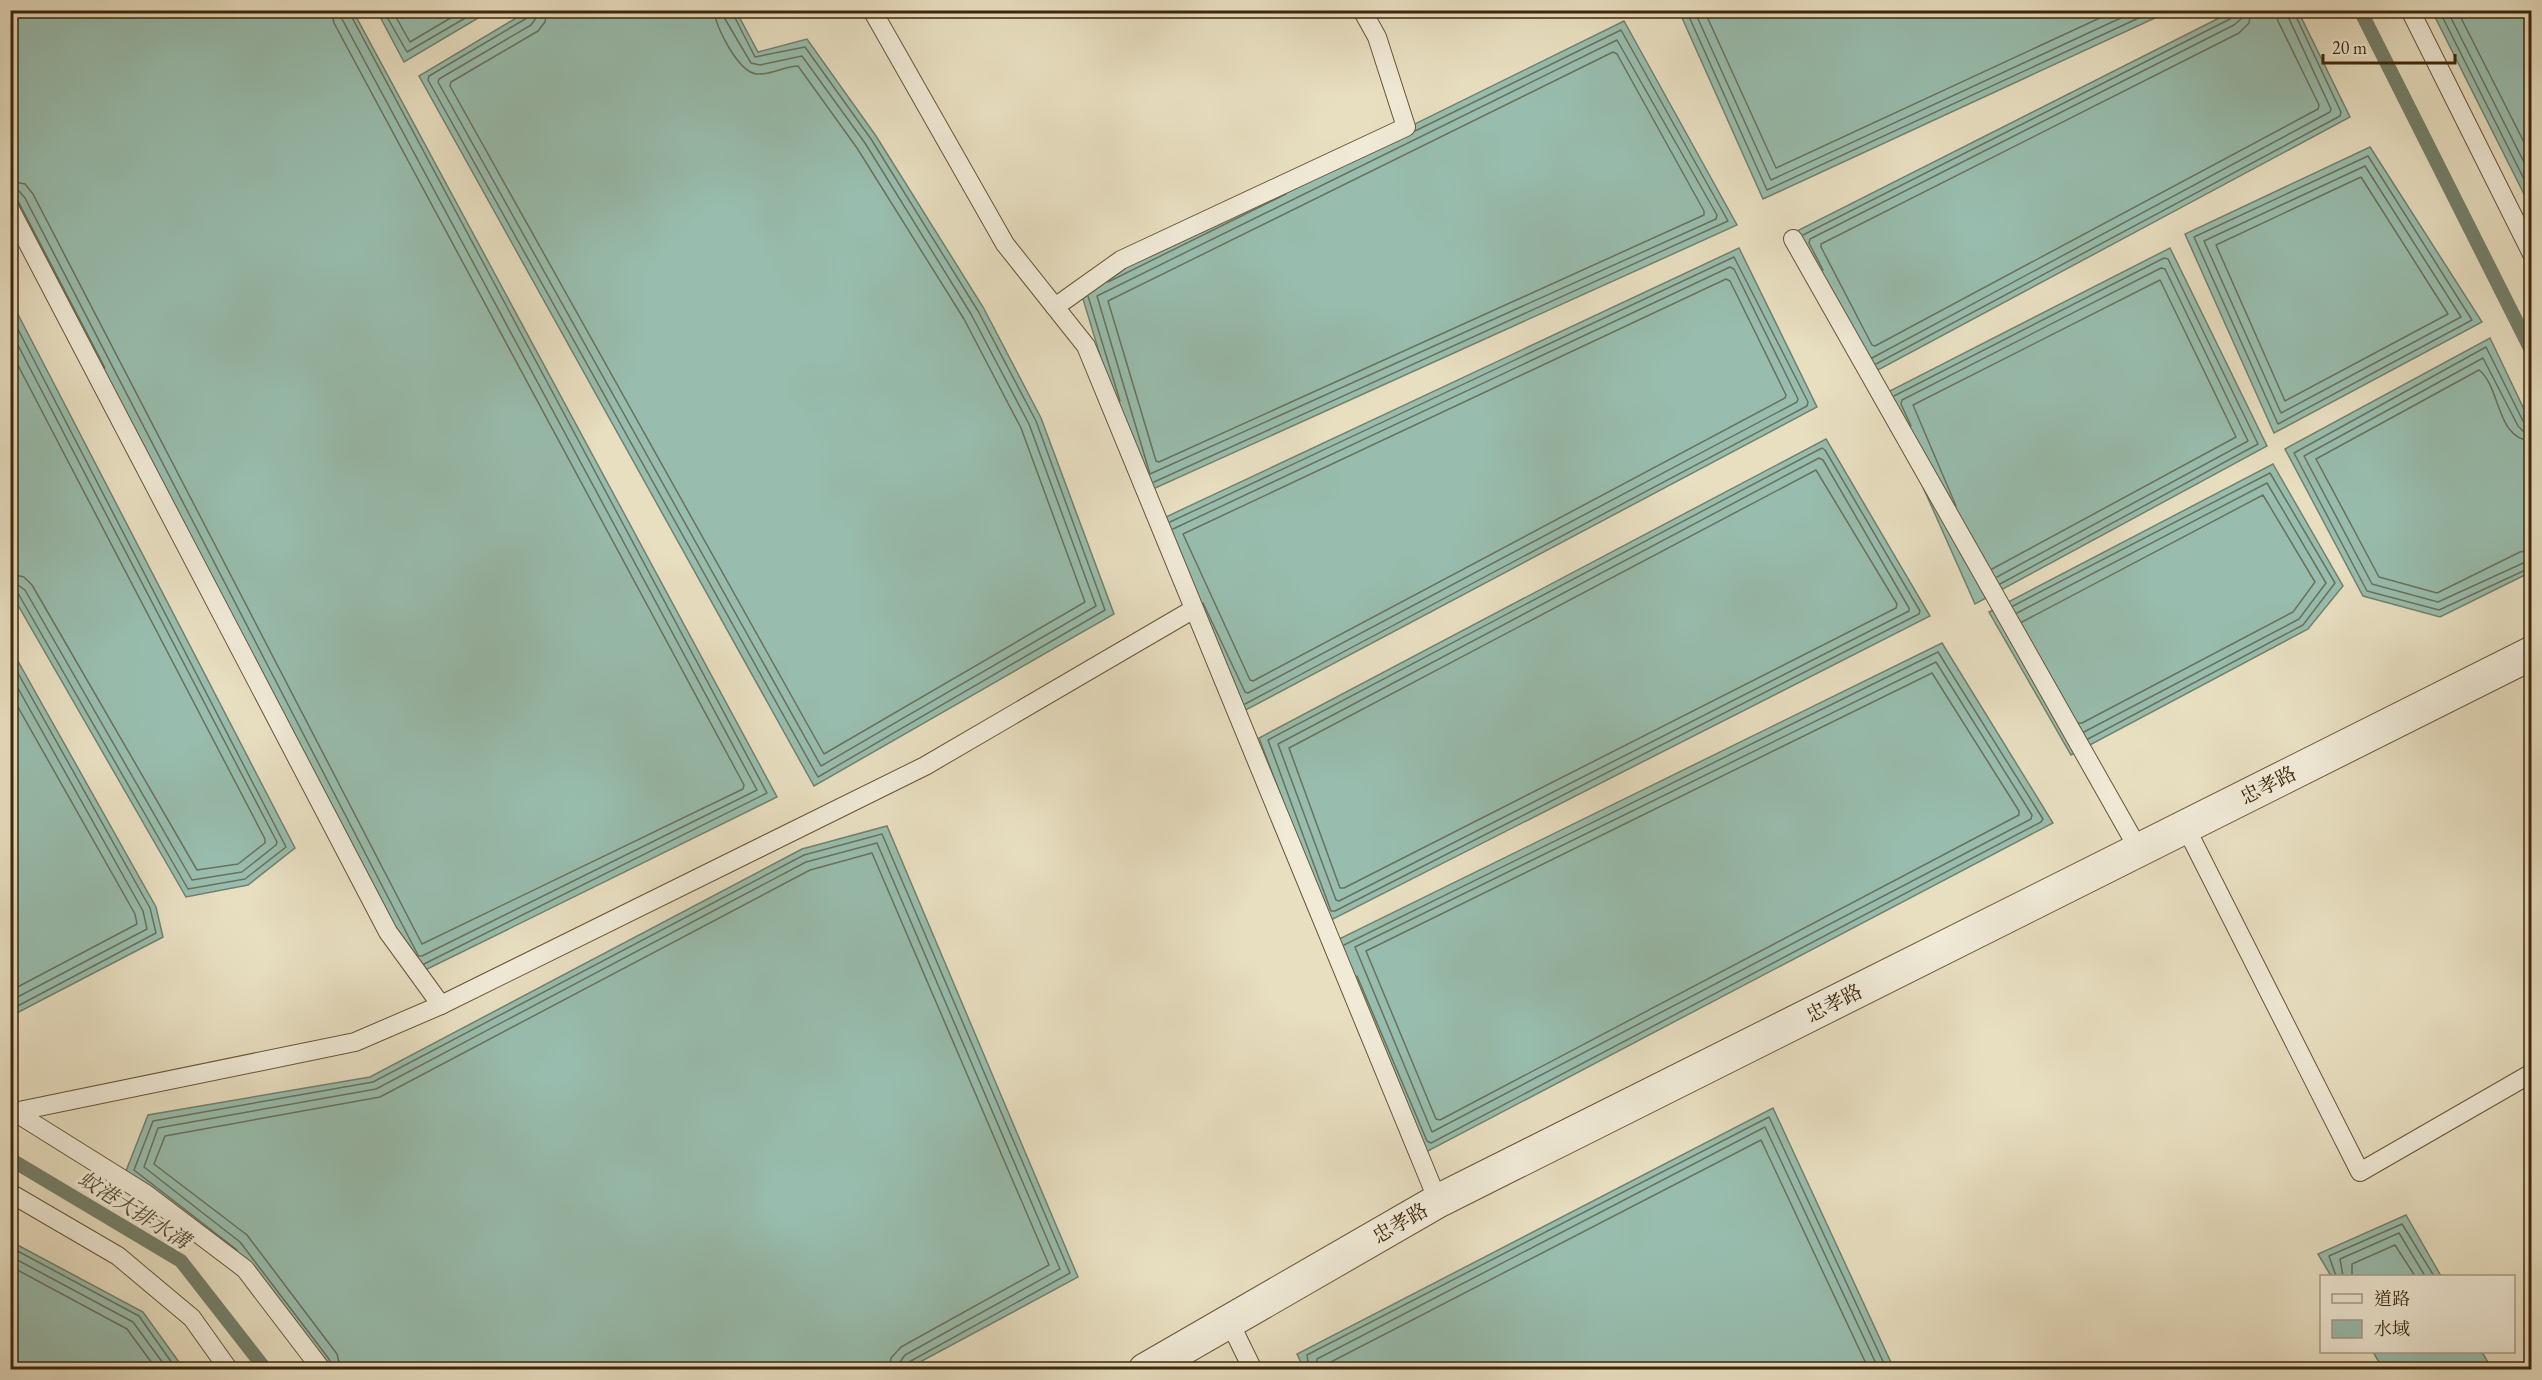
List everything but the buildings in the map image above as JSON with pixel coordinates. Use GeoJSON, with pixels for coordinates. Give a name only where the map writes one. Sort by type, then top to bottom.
{"type":"FeatureCollection","features":[{"type":"Feature","properties":{"kind":"street","name":"忠孝路"},"geometry":{"type":"LineString","coordinates":[[1145,1370],[1438,1201],[2532,653]]}},
{"type":"Feature","properties":{"kind":"lane"},"geometry":{"type":"LineString","coordinates":[[872,10],[1005,244],[1086,345],[1438,1201]]}},
{"type":"Feature","properties":{"kind":"lane"},"geometry":{"type":"LineString","coordinates":[[1055,308],[1121,260],[1406,127],[1377,37],[1362,10]]}},
{"type":"Feature","properties":{"kind":"lane"},"geometry":{"type":"LineString","coordinates":[[2410,10],[2532,254]]}},
{"type":"Feature","properties":{"kind":"lane"},"geometry":{"type":"LineString","coordinates":[[10,209],[388,932],[441,1005]]}},
{"type":"Feature","properties":{"kind":"lane"},"geometry":{"type":"LineString","coordinates":[[1793,239],[2139,850]]}},
{"type":"Feature","properties":{"kind":"lane"},"geometry":{"type":"LineString","coordinates":[[12,1111],[355,1042],[441,1005],[924,766],[1194,609]]}},
{"type":"Feature","properties":{"kind":"lane"},"geometry":{"type":"LineString","coordinates":[[2185,826],[2360,1172],[2532,1072]]}},
{"type":"Feature","properties":{"kind":"lane"},"geometry":{"type":"LineString","coordinates":[[12,1111],[146,1194],[245,1269],[322,1370]]}},
{"type":"Feature","properties":{"kind":"lane"},"geometry":{"type":"LineString","coordinates":[[10,1193],[118,1256],[192,1318],[229,1370]]}},
{"type":"Feature","properties":{"kind":"lane"},"geometry":{"type":"LineString","coordinates":[[1228,1321],[1253,1370]]}},
{"type":"Feature","properties":{"kind":"water"},"geometry":{"type":"Polygon","coordinates":[[[11,11],[353,11],[777,797],[413,976],[11,199],[11,11]]]}},
{"type":"Feature","properties":{"kind":"water"},"geometry":{"type":"Polygon","coordinates":[[[377,11],[490,11],[404,62],[377,11]]]}},
{"type":"Feature","properties":{"kind":"water"},"geometry":{"type":"Polygon","coordinates":[[[528,11],[736,11],[758,52],[807,39],[876,136],[983,307],[1041,418],[1114,614],[814,786],[419,76],[528,11]]]}},
{"type":"Feature","properties":{"kind":"water"},"geometry":{"type":"Polygon","coordinates":[[[1679,11],[2170,11],[1763,199],[1679,11]]]}},
{"type":"Feature","properties":{"kind":"water"},"geometry":{"type":"Polygon","coordinates":[[[2233,11],[2298,11],[2350,117],[1863,378],[1789,235],[2233,11]]]}},
{"type":"Feature","properties":{"kind":"water"},"geometry":{"type":"Polygon","coordinates":[[[2432,11],[2531,11],[2531,208],[2432,11]]]}},
{"type":"Feature","properties":{"kind":"water"},"geometry":{"type":"Polygon","coordinates":[[[1624,21],[1737,225],[1142,494],[1080,289],[1624,21]]]}},
{"type":"Feature","properties":{"kind":"water"},"geometry":{"type":"Polygon","coordinates":[[[2370,147],[2482,322],[2274,433],[2185,234],[2370,147]]]}},
{"type":"Feature","properties":{"kind":"water"},"geometry":{"type":"Polygon","coordinates":[[[1739,248],[1817,407],[1240,713],[1151,524],[1739,248]]]}},
{"type":"Feature","properties":{"kind":"water"},"geometry":{"type":"Polygon","coordinates":[[[2170,248],[2267,446],[1975,604],[1882,395],[2170,248]]]}},
{"type":"Feature","properties":{"kind":"water"},"geometry":{"type":"Polygon","coordinates":[[[11,301],[295,848],[248,885],[186,897],[11,593],[11,301]]]}},
{"type":"Feature","properties":{"kind":"water"},"geometry":{"type":"Polygon","coordinates":[[[2490,338],[2531,424],[2531,572],[2440,617],[2363,596],[2285,449],[2490,338]]]}},
{"type":"Feature","properties":{"kind":"water"},"geometry":{"type":"Polygon","coordinates":[[[1826,439],[1930,616],[1329,921],[1259,738],[1826,439]]]}},
{"type":"Feature","properties":{"kind":"water"},"geometry":{"type":"Polygon","coordinates":[[[2273,464],[2343,586],[2308,629],[2071,755],[1989,612],[2273,464]]]}},
{"type":"Feature","properties":{"kind":"water"},"geometry":{"type":"Polygon","coordinates":[[[1942,643],[2053,823],[1426,1152],[1335,941],[1942,643]]]}},
{"type":"Feature","properties":{"kind":"water"},"geometry":{"type":"Polygon","coordinates":[[[10,647],[156,907],[163,937],[11,1016],[10,647]]]}},
{"type":"Feature","properties":{"kind":"water"},"geometry":{"type":"Polygon","coordinates":[[[887,826],[1078,1277],[907,1369],[320,1369],[231,1251],[126,1171],[148,1115],[370,1077],[802,849],[887,826]]]}},
{"type":"Feature","properties":{"kind":"water"},"geometry":{"type":"Polygon","coordinates":[[[1773,1108],[1894,1369],[1304,1369],[1297,1354],[1773,1108]]]}},
{"type":"Feature","properties":{"kind":"water"},"geometry":{"type":"Polygon","coordinates":[[[2406,1215],[2440,1275],[2330,1275],[2318,1254],[2406,1215]]]}},
{"type":"Feature","properties":{"kind":"water"},"geometry":{"type":"Polygon","coordinates":[[[10,1241],[143,1312],[184,1369],[11,1369],[10,1241]]]}},
{"type":"Feature","properties":{"kind":"water"},"geometry":{"type":"Polygon","coordinates":[[[2374,1353],[2483,1353],[2492,1369],[2383,1369],[2374,1353]]]}},
{"type":"Feature","properties":{"kind":"waterway"},"geometry":{"type":"LineString","coordinates":[[2360,10],[2532,352]]}},
{"type":"Feature","properties":{"kind":"waterway","name":"蚊港大排水溝"},"geometry":{"type":"LineString","coordinates":[[10,1159],[181,1261],[266,1370]]}}]}
